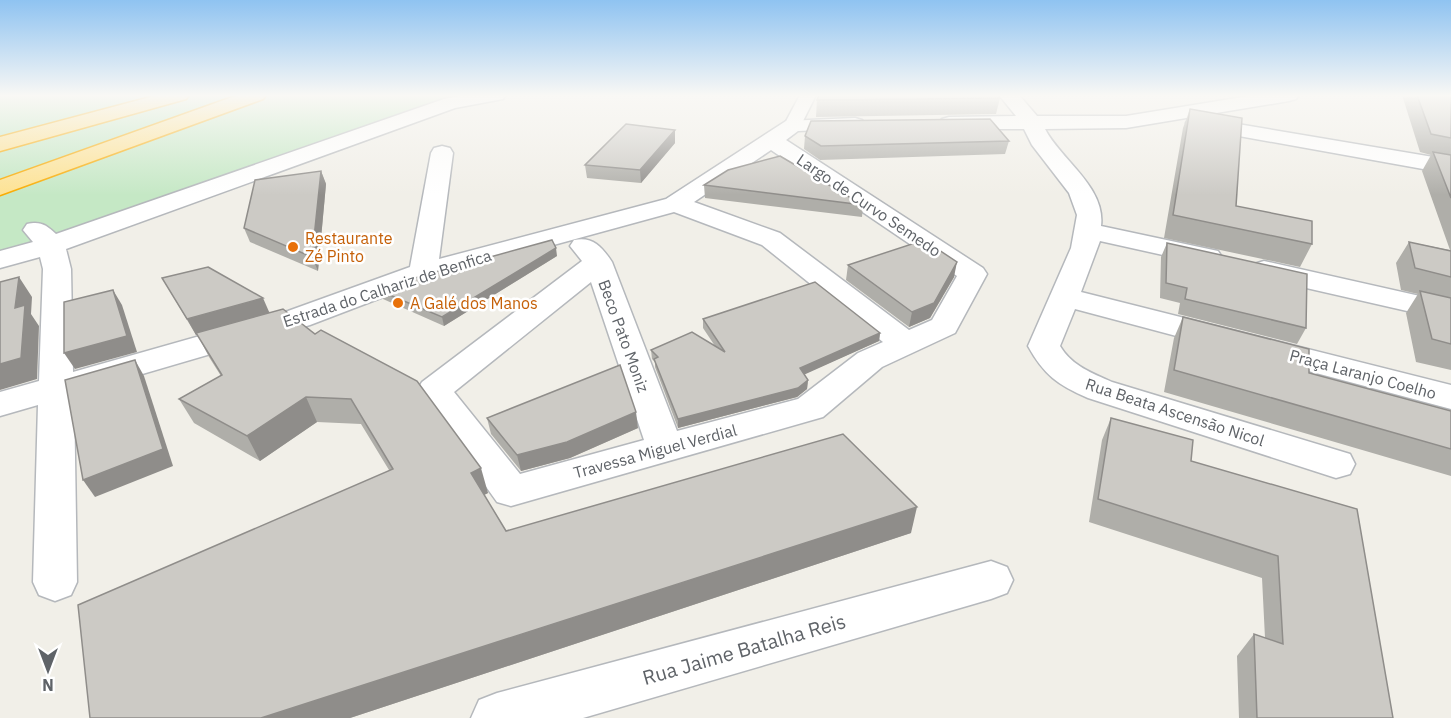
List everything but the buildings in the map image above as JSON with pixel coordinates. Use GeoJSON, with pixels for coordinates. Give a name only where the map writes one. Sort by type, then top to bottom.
{"type":"FeatureCollection","features":[{"type":"Feature","properties":{"kind":"highway"},"geometry":{"type":"LineString","coordinates":[[0,144],[56,129]]}},
{"type":"Feature","properties":{"kind":"highway"},"geometry":{"type":"LineString","coordinates":[[0,188],[164,129]]}},
{"type":"Feature","properties":{"kind":"street"},"geometry":{"type":"LineString","coordinates":[[0,260],[43,237],[342,129]]}},
{"type":"Feature","properties":{"kind":"street"},"geometry":{"type":"LineString","coordinates":[[0,239],[43,237],[376,129]]}},
{"type":"Feature","properties":{"kind":"street"},"geometry":{"type":"LineString","coordinates":[[782,132],[823,129]]}},
{"type":"Feature","properties":{"kind":"street"},"geometry":{"type":"LineString","coordinates":[[1034,129],[1040,140],[1081,193],[1090,215],[1089,231],[1451,312]]}},
{"type":"Feature","properties":{"kind":"street"},"geometry":{"type":"LineString","coordinates":[[1226,129],[1451,167]]}},
{"type":"Feature","properties":{"kind":"street","name":"Estrada do Calhariz de Benfica"},"geometry":{"type":"LineString","coordinates":[[0,404],[299,318],[423,272],[675,204],[782,132]]}},
{"type":"Feature","properties":{"kind":"street","name":"Largo de Curvo Semedo"},"geometry":{"type":"LineString","coordinates":[[782,132],[973,274],[944,326],[905,343]]}},
{"type":"Feature","properties":{"kind":"street"},"geometry":{"type":"LineString","coordinates":[[423,272],[442,153]]}},
{"type":"Feature","properties":{"kind":"street"},"geometry":{"type":"LineString","coordinates":[[675,204],[771,239],[905,343]]}},
{"type":"Feature","properties":{"kind":"street","name":"Rua Beata Ascensão Nicol"},"geometry":{"type":"LineString","coordinates":[[1089,231],[1085,248],[1044,346],[1052,363],[1073,378],[1100,390],[1336,464]]}},
{"type":"Feature","properties":{"kind":"street","name":"Beco Pato Moniz"},"geometry":{"type":"LineString","coordinates":[[570,232],[598,262],[665,448]]}},
{"type":"Feature","properties":{"kind":"street"},"geometry":{"type":"LineString","coordinates":[[43,237],[57,269],[55,582]]}},
{"type":"Feature","properties":{"kind":"street","name":"Travessa Miguel Verdial"},"geometry":{"type":"LineString","coordinates":[[598,262],[434,390],[511,491],[810,408],[870,360],[905,343]]}},
{"type":"Feature","properties":{"kind":"street","name":"Praça Laranjo Coelho"},"geometry":{"type":"LineString","coordinates":[[1065,297],[1451,398]]}},
{"type":"Feature","properties":{"kind":"street","name":"Rua Jaime Batalha Reis"},"geometry":{"type":"LineString","coordinates":[[497,718],[991,580]]}},
{"type":"Feature","properties":{"kind":"lane","name":"Estrada do Calhariz de Benfica"},"geometry":{"type":"LineString","coordinates":[[782,132],[784,129]]}},
{"type":"Feature","properties":{"kind":"green space"},"geometry":{"type":"Polygon","coordinates":[[[0,129],[359,129],[233,174],[0,252],[0,129]]]}},
{"type":"Feature","properties":{"kind":"place","name":"Restaurante Zé Pinto"},"geometry":{"type":"Point","coordinates":[293,247]}},
{"type":"Feature","properties":{"kind":"place","name":"A Galé dos Manos"},"geometry":{"type":"Point","coordinates":[398,303]}}]}
